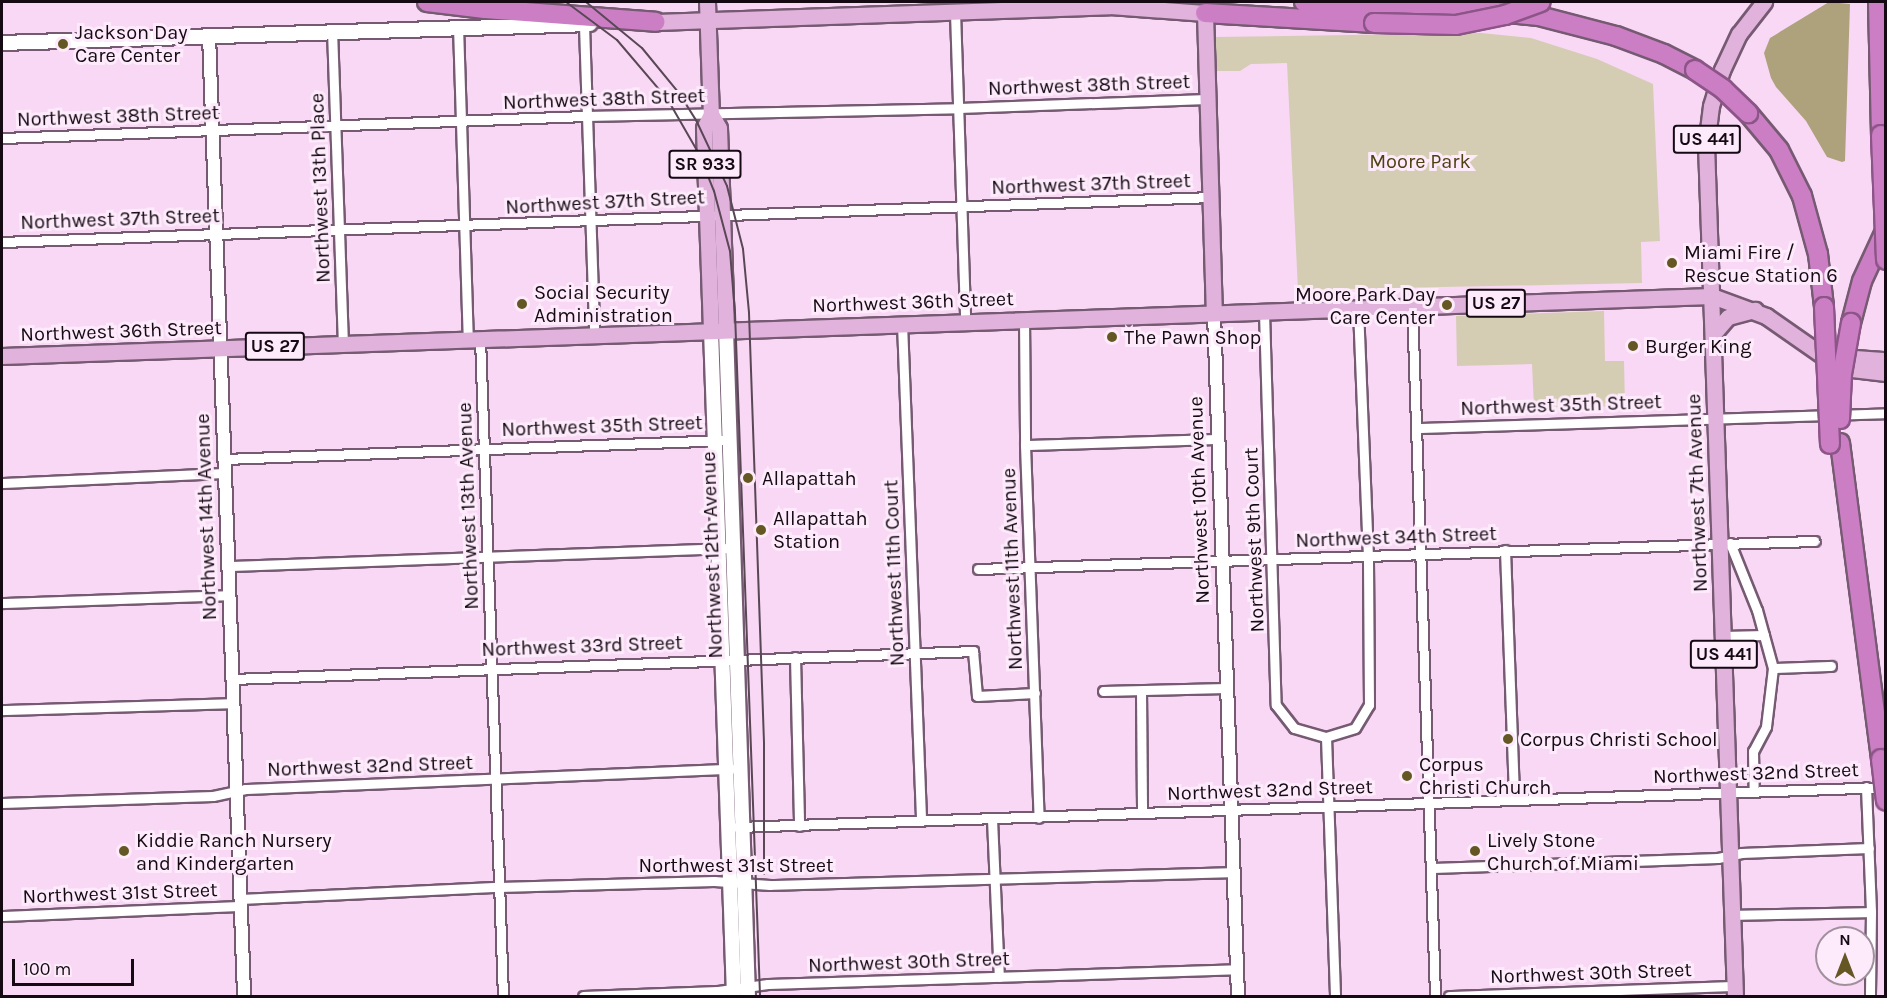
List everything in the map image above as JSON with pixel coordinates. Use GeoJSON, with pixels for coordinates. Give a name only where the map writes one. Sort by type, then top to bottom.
{"type":"FeatureCollection","features":[{"type":"Feature","properties":{"kind":"highway"},"geometry":{"type":"LineString","coordinates":[[427,2],[486,9],[656,22]]}},
{"type":"Feature","properties":{"kind":"highway"},"geometry":{"type":"LineString","coordinates":[[1304,2],[1367,8],[1468,10],[1539,16],[1616,36],[1664,54],[1695,70],[1723,89],[1748,113],[1779,150],[1802,196],[1818,254],[1835,444],[1860,606],[1886,801]]}},
{"type":"Feature","properties":{"kind":"highway"},"geometry":{"type":"LineString","coordinates":[[1204,8],[1374,23],[1456,25],[1505,15],[1541,2]]}},
{"type":"Feature","properties":{"kind":"highway"},"geometry":{"type":"LineString","coordinates":[[1878,2],[1886,260]]}},
{"type":"Feature","properties":{"kind":"highway"},"geometry":{"type":"LineString","coordinates":[[1835,444],[1851,323],[1862,281],[1886,229]]}},
{"type":"Feature","properties":{"kind":"main road","name":"Northwest 12th Avenue"},"geometry":{"type":"LineString","coordinates":[[707,2],[711,114],[704,128],[713,216],[728,440],[738,658],[733,769]]}},
{"type":"Feature","properties":{"kind":"main road","name":"Northwest 7th Avenue"},"geometry":{"type":"LineString","coordinates":[[1735,991],[1723,636],[1725,543],[1716,418],[1706,160],[1711,106],[1730,52],[1764,2]]}},
{"type":"Feature","properties":{"kind":"main road"},"geometry":{"type":"LineString","coordinates":[[2,42],[458,26],[584,25],[1110,6],[1204,8]]}},
{"type":"Feature","properties":{"kind":"main road","name":"Northwest 10th Avenue"},"geometry":{"type":"LineString","coordinates":[[1204,8],[1214,313]]}},
{"type":"Feature","properties":{"kind":"main road","name":"Northwest 36th Street"},"geometry":{"type":"LineString","coordinates":[[2,356],[1712,296],[1755,310],[1813,346],[1832,362],[1852,369],[1886,373]]}},
{"type":"Feature","properties":{"kind":"main road"},"geometry":{"type":"LineString","coordinates":[[1713,333],[1728,317],[1755,310]]}},
{"type":"Feature","properties":{"kind":"main road","name":"Northwest 12th Avenue"},"geometry":{"type":"LineString","coordinates":[[719,330],[713,440],[722,658],[733,769],[735,827],[730,882],[741,992]]}},
{"type":"Feature","properties":{"kind":"main road","name":"Northwest 36th Street"},"geometry":{"type":"LineString","coordinates":[[1813,346],[1855,358],[1886,360]]}},
{"type":"Feature","properties":{"kind":"main road","name":"Northwest 12th Avenue"},"geometry":{"type":"LineString","coordinates":[[735,827],[745,883],[741,992]]}},
{"type":"Feature","properties":{"kind":"street"},"geometry":{"type":"LineString","coordinates":[[955,12],[965,321]]}},
{"type":"Feature","properties":{"kind":"street"},"geometry":{"type":"LineString","coordinates":[[584,25],[594,334]]}},
{"type":"Feature","properties":{"kind":"street","name":"Northwest 13th Avenue"},"geometry":{"type":"LineString","coordinates":[[458,26],[464,227],[484,448],[503,996]]}},
{"type":"Feature","properties":{"kind":"street","name":"Northwest 13th Place"},"geometry":{"type":"LineString","coordinates":[[332,30],[343,344]]}},
{"type":"Feature","properties":{"kind":"street","name":"Northwest 14th Avenue"},"geometry":{"type":"LineString","coordinates":[[209,35],[244,996]]}},
{"type":"Feature","properties":{"kind":"street","name":"Northwest 38th Street"},"geometry":{"type":"LineString","coordinates":[[2,138],[586,116],[959,108],[1207,99]]}},
{"type":"Feature","properties":{"kind":"street","name":"Northwest 37th Street"},"geometry":{"type":"LineString","coordinates":[[2,242],[464,227],[1211,197]]}},
{"type":"Feature","properties":{"kind":"street"},"geometry":{"type":"LineString","coordinates":[[1412,305],[1431,802],[1435,996]]}},
{"type":"Feature","properties":{"kind":"street"},"geometry":{"type":"LineString","coordinates":[[1335,996],[1326,737],[1355,728],[1370,705],[1368,557],[1358,308]]}},
{"type":"Feature","properties":{"kind":"street","name":"Northwest 9th Court"},"geometry":{"type":"LineString","coordinates":[[1264,312],[1276,705],[1294,728],[1326,737]]}},
{"type":"Feature","properties":{"kind":"street","name":"Northwest 10th Avenue"},"geometry":{"type":"LineString","coordinates":[[1214,313],[1238,996]]}},
{"type":"Feature","properties":{"kind":"street","name":"Northwest 11th Avenue"},"geometry":{"type":"LineString","coordinates":[[1024,319],[1025,445],[1039,818]]}},
{"type":"Feature","properties":{"kind":"street","name":"Northwest 11th Court"},"geometry":{"type":"LineString","coordinates":[[902,323],[921,821]]}},
{"type":"Feature","properties":{"kind":"street","name":"Northwest 35th Street"},"geometry":{"type":"LineString","coordinates":[[1417,428],[1886,413]]}},
{"type":"Feature","properties":{"kind":"street"},"geometry":{"type":"LineString","coordinates":[[1025,445],[1219,439]]}},
{"type":"Feature","properties":{"kind":"street","name":"Northwest 35th Street"},"geometry":{"type":"LineString","coordinates":[[224,459],[728,440]]}},
{"type":"Feature","properties":{"kind":"street"},"geometry":{"type":"LineString","coordinates":[[2,483],[225,473]]}},
{"type":"Feature","properties":{"kind":"street","name":"Northwest 34th Street"},"geometry":{"type":"LineString","coordinates":[[978,569],[1815,541]]}},
{"type":"Feature","properties":{"kind":"street"},"geometry":{"type":"LineString","coordinates":[[1725,543],[1736,556],[1764,635],[1773,668],[1766,728],[1753,751],[1754,790]]}},
{"type":"Feature","properties":{"kind":"street"},"geometry":{"type":"LineString","coordinates":[[229,566],[732,548]]}},
{"type":"Feature","properties":{"kind":"street"},"geometry":{"type":"LineString","coordinates":[[1505,550],[1514,798]]}},
{"type":"Feature","properties":{"kind":"street"},"geometry":{"type":"LineString","coordinates":[[2,603],[229,595]]}},
{"type":"Feature","properties":{"kind":"street"},"geometry":{"type":"LineString","coordinates":[[1723,636],[1764,635]]}},
{"type":"Feature","properties":{"kind":"street","name":"Northwest 33rd Street"},"geometry":{"type":"LineString","coordinates":[[232,679],[722,658],[973,651],[977,696],[1035,693]]}},
{"type":"Feature","properties":{"kind":"street"},"geometry":{"type":"LineString","coordinates":[[795,657],[799,826]]}},
{"type":"Feature","properties":{"kind":"street"},"geometry":{"type":"LineString","coordinates":[[1773,668],[1831,666]]}},
{"type":"Feature","properties":{"kind":"street"},"geometry":{"type":"LineString","coordinates":[[1103,691],[1226,688]]}},
{"type":"Feature","properties":{"kind":"street"},"geometry":{"type":"LineString","coordinates":[[1141,690],[1142,812]]}},
{"type":"Feature","properties":{"kind":"street"},"geometry":{"type":"LineString","coordinates":[[2,710],[233,703]]}},
{"type":"Feature","properties":{"kind":"street","name":"Northwest 32nd Street"},"geometry":{"type":"LineString","coordinates":[[2,803],[213,795],[237,789],[733,769]]}},
{"type":"Feature","properties":{"kind":"street"},"geometry":{"type":"LineString","coordinates":[[1866,787],[1871,912],[1870,996]]}},
{"type":"Feature","properties":{"kind":"street","name":"Northwest 32nd Street"},"geometry":{"type":"LineString","coordinates":[[735,827],[1039,818],[1142,812],[1230,811],[1514,798],[1886,787]]}},
{"type":"Feature","properties":{"kind":"street"},"geometry":{"type":"LineString","coordinates":[[992,819],[999,977]]}},
{"type":"Feature","properties":{"kind":"street"},"geometry":{"type":"LineString","coordinates":[[1432,868],[1869,848]]}},
{"type":"Feature","properties":{"kind":"street","name":"Northwest 31st Street"},"geometry":{"type":"LineString","coordinates":[[2,916],[499,887],[1233,872]]}},
{"type":"Feature","properties":{"kind":"street"},"geometry":{"type":"LineString","coordinates":[[1732,915],[1871,912]]}},
{"type":"Feature","properties":{"kind":"street","name":"Northwest 30th Street"},"geometry":{"type":"LineString","coordinates":[[583,996],[741,992],[999,977],[1237,969]]}},
{"type":"Feature","properties":{"kind":"street","name":"Northwest 30th Street"},"geometry":{"type":"LineString","coordinates":[[1449,996],[1735,991]]}},
{"type":"Feature","properties":{"kind":"green space","name":"Moore Park"},"geometry":{"type":"Polygon","coordinates":[[[1481,33],[1531,38],[1597,59],[1653,84],[1660,241],[1641,242],[1642,283],[1298,290],[1287,63],[1251,64],[1240,71],[1214,71],[1214,37],[1481,33]]]}},
{"type":"Feature","properties":{"kind":"green space"},"geometry":{"type":"Polygon","coordinates":[[[1604,311],[1605,361],[1624,361],[1625,406],[1534,408],[1532,364],[1457,366],[1456,316],[1604,311]]]}},
{"type":"Feature","properties":{"kind":"shaded area"},"geometry":{"type":"Polygon","coordinates":[[[1829,2],[1850,4],[1845,161],[1842,162],[1827,157],[1806,121],[1776,87],[1764,53],[1770,38],[1829,2]]]}},
{"type":"Feature","properties":{"kind":"railway"},"geometry":{"type":"LineString","coordinates":[[566,2],[617,40],[668,100],[699,154],[714,191],[730,251],[735,313],[760,996]]}},
{"type":"Feature","properties":{"kind":"railway"},"geometry":{"type":"LineString","coordinates":[[586,2],[642,48],[679,93],[696,120],[727,186],[743,249],[749,313],[764,743],[764,874]]}},
{"type":"Feature","properties":{"kind":"place","name":"Jackson Day Care Center"},"geometry":{"type":"Point","coordinates":[63,44]}},
{"type":"Feature","properties":{"kind":"place","name":"Miami Fire / Rescue Station 6"},"geometry":{"type":"Point","coordinates":[1672,263]}},
{"type":"Feature","properties":{"kind":"place","name":"Social Security Administration"},"geometry":{"type":"Point","coordinates":[522,304]}},
{"type":"Feature","properties":{"kind":"place","name":"Moore Park Day Care Center"},"geometry":{"type":"Point","coordinates":[1447,305]}},
{"type":"Feature","properties":{"kind":"place","name":"The Pawn Shop"},"geometry":{"type":"Point","coordinates":[1112,337]}},
{"type":"Feature","properties":{"kind":"place","name":"Burger King"},"geometry":{"type":"Point","coordinates":[1633,346]}},
{"type":"Feature","properties":{"kind":"place","name":"Allapattah"},"geometry":{"type":"Point","coordinates":[748,478]}},
{"type":"Feature","properties":{"kind":"place","name":"Allapattah Station"},"geometry":{"type":"Point","coordinates":[761,530]}},
{"type":"Feature","properties":{"kind":"place","name":"Corpus Christi School"},"geometry":{"type":"Point","coordinates":[1508,739]}},
{"type":"Feature","properties":{"kind":"place","name":"Corpus Christi Church"},"geometry":{"type":"Point","coordinates":[1407,776]}},
{"type":"Feature","properties":{"kind":"place","name":"Kiddie Ranch Nursery and Kindergarten"},"geometry":{"type":"Point","coordinates":[124,851]}},
{"type":"Feature","properties":{"kind":"place","name":"Lively Stone Church of Miami"},"geometry":{"type":"Point","coordinates":[1475,851]}}]}
